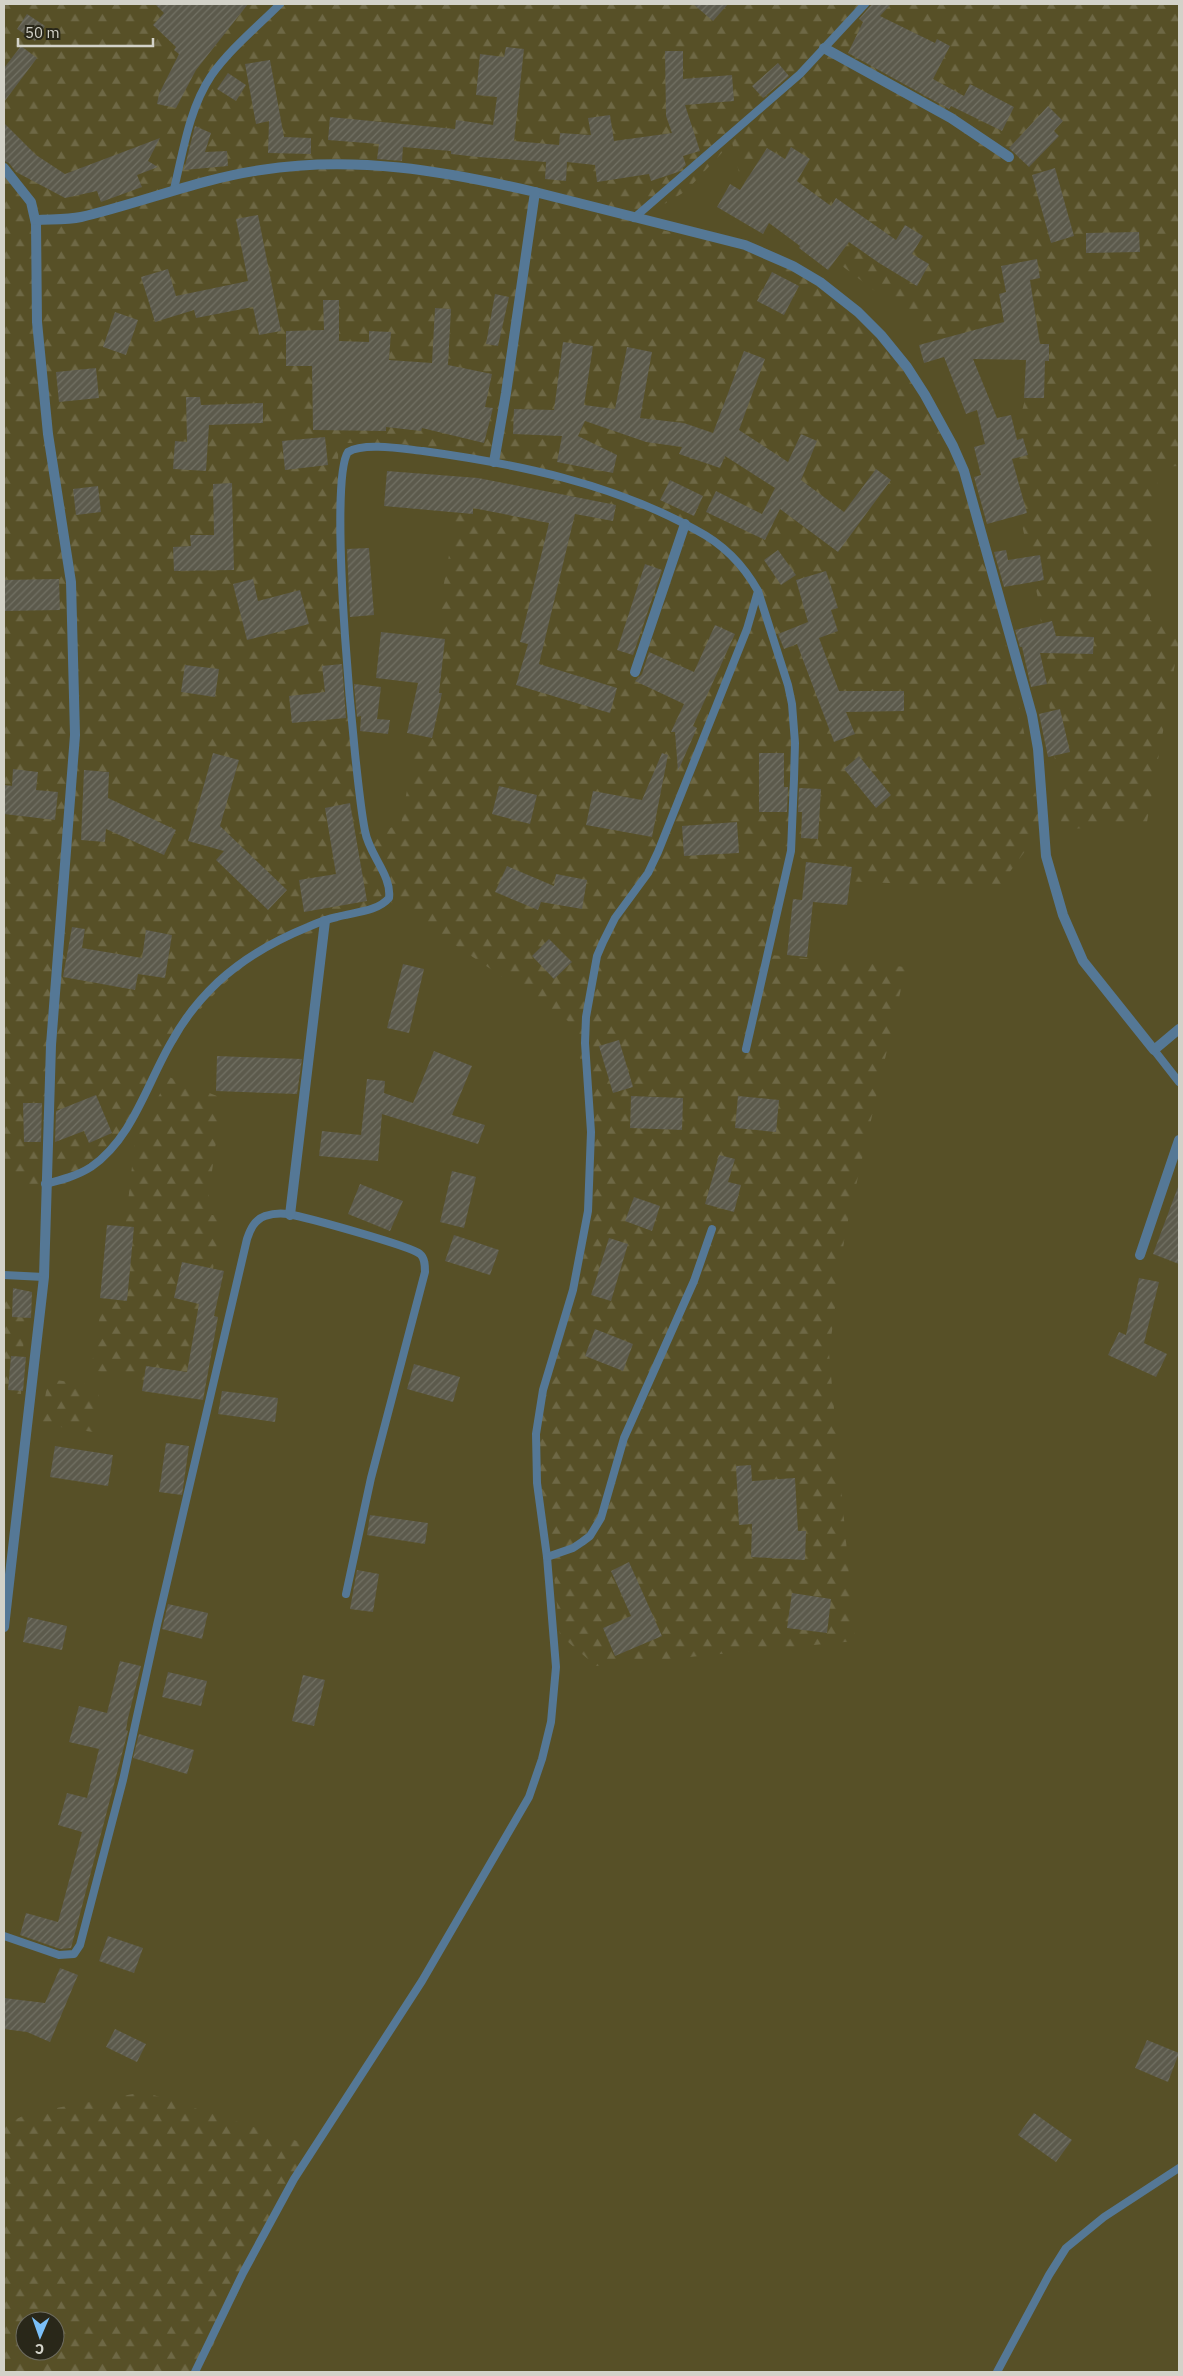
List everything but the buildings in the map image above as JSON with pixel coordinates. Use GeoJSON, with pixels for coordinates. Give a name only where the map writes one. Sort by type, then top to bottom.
{"type":"FeatureCollection","features":[{"type":"Feature","properties":{"kind":"street"},"geometry":{"type":"LineString","coordinates":[[824,48],[951,118],[1009,157]]}},
{"type":"Feature","properties":{"kind":"street"},"geometry":{"type":"LineString","coordinates":[[36,220],[79,217],[174,189],[259,170],[291,166],[340,164],[415,168],[465,176],[535,192],[745,245],[793,266],[820,282],[858,312],[881,335],[907,366],[926,394],[954,446],[964,471],[1024,683],[1038,749],[1046,856],[1063,915],[1083,961],[1154,1050],[1179,1029]]}},
{"type":"Feature","properties":{"kind":"street"},"geometry":{"type":"LineString","coordinates":[[4,168],[31,202],[36,220],[36,322],[48,434],[71,582],[75,735],[51,1045],[45,1184],[44,1277],[4,1627]]}},
{"type":"Feature","properties":{"kind":"street"},"geometry":{"type":"LineString","coordinates":[[494,462],[506,393],[535,192]]}},
{"type":"Feature","properties":{"kind":"street"},"geometry":{"type":"LineString","coordinates":[[635,672],[685,524]]}},
{"type":"Feature","properties":{"kind":"street"},"geometry":{"type":"LineString","coordinates":[[290,1215],[325,921]]}},
{"type":"Feature","properties":{"kind":"street"},"geometry":{"type":"LineString","coordinates":[[1140,1255],[1179,1140]]}},
{"type":"Feature","properties":{"kind":"lane"},"geometry":{"type":"LineString","coordinates":[[174,189],[188,129],[210,77],[230,53],[280,4]]}},
{"type":"Feature","properties":{"kind":"lane"},"geometry":{"type":"LineString","coordinates":[[634,218],[800,74],[865,4]]}},
{"type":"Feature","properties":{"kind":"lane"},"geometry":{"type":"LineString","coordinates":[[45,1184],[84,1170],[113,1147],[131,1119],[172,1041],[199,1002],[218,982],[267,946],[325,921],[378,907],[388,898],[390,891],[386,877],[371,852],[362,818],[345,631],[341,536],[344,460],[348,452],[353,450],[382,448],[418,450],[494,462],[583,483],[637,501],[685,524],[727,551],[741,565],[758,590],[788,685],[792,704],[795,743],[791,851],[746,1049]]}},
{"type":"Feature","properties":{"kind":"lane"},"geometry":{"type":"LineString","coordinates":[[195,2372],[243,2273],[294,2179],[422,1981],[529,1797],[542,1759],[551,1722],[555,1686],[554,1633],[537,1475],[536,1434],[543,1390],[573,1290],[588,1211],[591,1132],[585,1034],[586,1017],[597,956],[608,929],[648,873],[658,852],[715,704],[735,660],[758,590]]}},
{"type":"Feature","properties":{"kind":"lane"},"geometry":{"type":"LineString","coordinates":[[1154,1050],[1179,1082]]}},
{"type":"Feature","properties":{"kind":"lane"},"geometry":{"type":"LineString","coordinates":[[4,1936],[59,1955],[74,1954],[80,1946],[123,1780],[156,1625],[247,1239],[252,1227],[264,1216],[290,1215],[414,1250],[420,1254],[425,1266],[371,1478],[346,1594]]}},
{"type":"Feature","properties":{"kind":"lane"},"geometry":{"type":"LineString","coordinates":[[547,1557],[573,1548],[582,1542],[590,1536],[601,1518],[624,1438],[694,1281],[712,1229]]}},
{"type":"Feature","properties":{"kind":"lane"},"geometry":{"type":"LineString","coordinates":[[4,1275],[44,1277]]}},
{"type":"Feature","properties":{"kind":"lane"},"geometry":{"type":"LineString","coordinates":[[997,2372],[1049,2275],[1066,2248],[1104,2217],[1179,2168]]}},
{"type":"Feature","properties":{"kind":"green space"},"geometry":{"type":"Polygon","coordinates":[[[4,4],[1179,4],[1179,2372],[4,2372],[4,4]]]}},
{"type":"Feature","properties":{"kind":"green space"},"geometry":{"type":"Polygon","coordinates":[[[4,4],[1179,4],[1179,466],[1158,467],[1150,620],[1179,631],[1179,641],[1147,822],[1062,830],[1039,603],[1008,460],[1031,379],[1021,353],[937,348],[909,317],[816,246],[746,204],[732,142],[686,191],[631,224],[746,247],[826,288],[903,365],[959,468],[989,564],[1042,828],[998,888],[822,880],[789,845],[770,955],[906,967],[845,1234],[829,1353],[855,1641],[596,1666],[560,1635],[552,1556],[537,1459],[545,1384],[570,1312],[591,1227],[594,1144],[591,1092],[568,1021],[382,896],[333,928],[268,944],[223,985],[182,1029],[121,1145],[84,1179],[47,1196],[4,1167],[4,4]],[[338,443],[339,541],[343,637],[355,708],[362,838],[401,824],[459,499],[535,508],[560,472],[397,443],[338,443]]]}},
{"type":"Feature","properties":{"kind":"green space"},"geometry":{"type":"Polygon","coordinates":[[[169,1077],[222,1098],[206,1215],[222,1215],[193,1389],[91,1370],[104,1289],[118,1291],[135,1140],[169,1077]]]}},
{"type":"Feature","properties":{"kind":"green space"},"geometry":{"type":"Polygon","coordinates":[[[4,1290],[26,1291],[21,1394],[4,1393],[4,1290]]]}},
{"type":"Feature","properties":{"kind":"green space"},"geometry":{"type":"Polygon","coordinates":[[[48,1379],[100,1386],[93,1432],[41,1424],[48,1379]]]}},
{"type":"Feature","properties":{"kind":"green space"},"geometry":{"type":"Polygon","coordinates":[[[144,2092],[319,2148],[270,2229],[201,2372],[4,2372],[4,2125],[29,2113],[144,2092]]]}}]}
